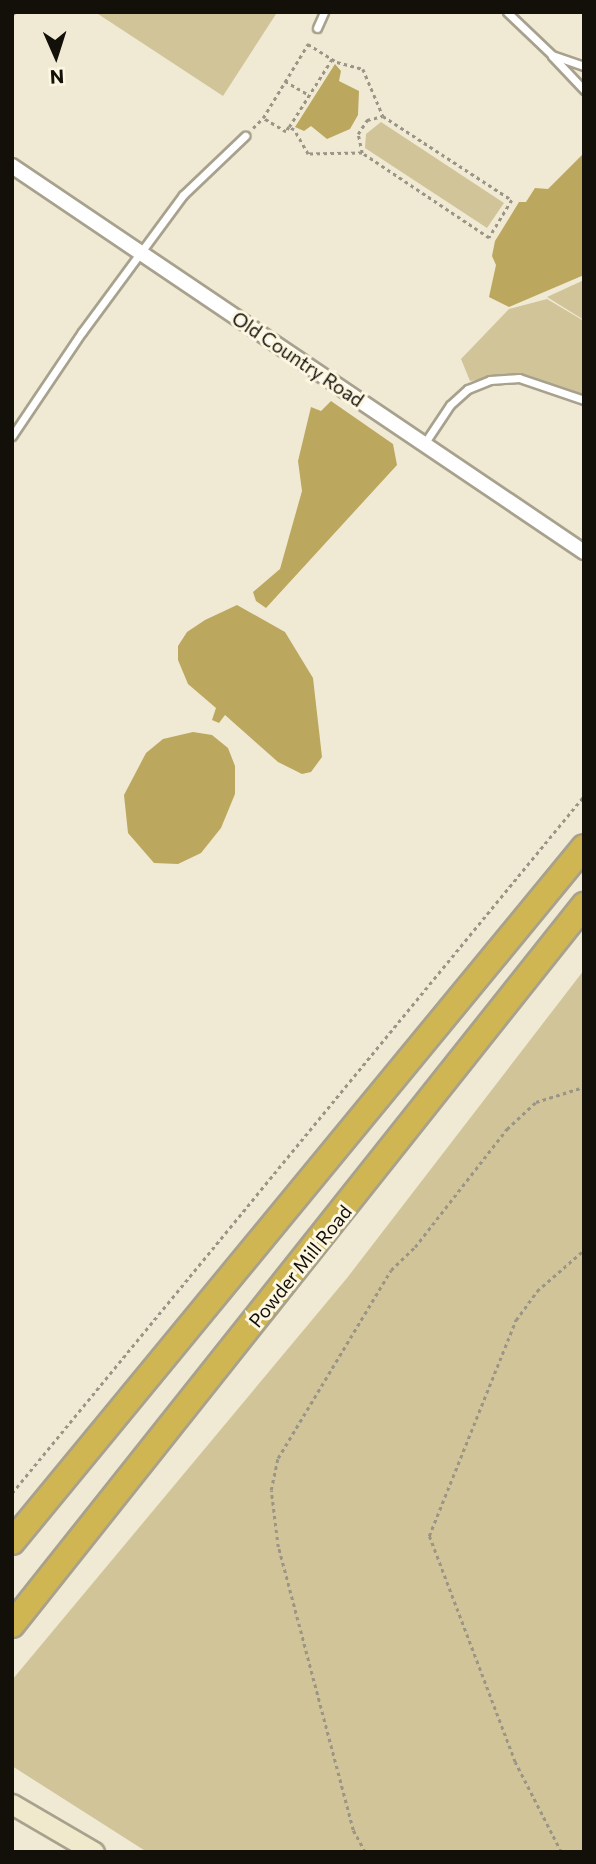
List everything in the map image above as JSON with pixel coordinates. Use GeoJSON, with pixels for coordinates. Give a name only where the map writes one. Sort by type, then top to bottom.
{"type":"FeatureCollection","features":[{"type":"Feature","properties":{"kind":"highway"},"geometry":{"type":"LineString","coordinates":[[12,1542],[584,847]]}},
{"type":"Feature","properties":{"kind":"highway","name":"Powder Mill Road"},"geometry":{"type":"LineString","coordinates":[[12,1625],[584,905]]}},
{"type":"Feature","properties":{"kind":"street","name":"Old Country Road"},"geometry":{"type":"LineString","coordinates":[[12,166],[584,552]]}},
{"type":"Feature","properties":{"kind":"street"},"geometry":{"type":"LineString","coordinates":[[12,1804],[94,1852]]}},
{"type":"Feature","properties":{"kind":"lane"},"geometry":{"type":"LineString","coordinates":[[317,28],[324,12]]}},
{"type":"Feature","properties":{"kind":"lane"},"geometry":{"type":"LineString","coordinates":[[507,12],[584,90]]}},
{"type":"Feature","properties":{"kind":"lane"},"geometry":{"type":"LineString","coordinates":[[552,55],[584,66]]}},
{"type":"Feature","properties":{"kind":"lane"},"geometry":{"type":"LineString","coordinates":[[12,436],[82,332],[183,195],[245,136]]}},
{"type":"Feature","properties":{"kind":"lane"},"geometry":{"type":"LineString","coordinates":[[424,444],[450,405],[468,389],[490,380],[519,378],[584,400]]}},
{"type":"Feature","properties":{"kind":"path"},"geometry":{"type":"LineString","coordinates":[[245,136],[263,118],[308,44],[332,59],[363,69],[383,116],[512,200],[489,238],[362,153],[308,154],[289,127]]}},
{"type":"Feature","properties":{"kind":"path"},"geometry":{"type":"LineString","coordinates":[[263,118],[286,132],[332,59]]}},
{"type":"Feature","properties":{"kind":"path"},"geometry":{"type":"LineString","coordinates":[[285,81],[309,95]]}},
{"type":"Feature","properties":{"kind":"path"},"geometry":{"type":"LineString","coordinates":[[362,153],[358,134],[367,120],[383,116]]}},
{"type":"Feature","properties":{"kind":"path"},"geometry":{"type":"LineString","coordinates":[[12,1493],[584,796]]}},
{"type":"Feature","properties":{"kind":"path"},"geometry":{"type":"LineString","coordinates":[[365,1852],[353,1830],[278,1547],[271,1490],[278,1458],[391,1270],[415,1247],[507,1129],[536,1102],[584,1087]]}},
{"type":"Feature","properties":{"kind":"path"},"geometry":{"type":"LineString","coordinates":[[561,1852],[515,1762],[429,1536],[516,1320],[537,1291],[584,1250]]}},
{"type":"Feature","properties":{"kind":"shaded area"},"geometry":{"type":"Polygon","coordinates":[[[95,12],[274,12],[276,14],[223,96],[95,12]]]}},
{"type":"Feature","properties":{"kind":"shaded area"},"geometry":{"type":"Polygon","coordinates":[[[335,64],[341,71],[339,81],[359,91],[358,115],[350,129],[327,139],[311,126],[304,131],[295,127],[335,64]]]}},
{"type":"Feature","properties":{"kind":"shaded area"},"geometry":{"type":"Polygon","coordinates":[[[381,122],[504,203],[487,228],[365,148],[366,134],[381,122]]]}},
{"type":"Feature","properties":{"kind":"shaded area"},"geometry":{"type":"Polygon","coordinates":[[[584,153],[584,275],[509,307],[489,297],[496,265],[492,256],[495,241],[519,202],[526,202],[535,188],[548,189],[584,153]]]}},
{"type":"Feature","properties":{"kind":"shaded area"},"geometry":{"type":"Polygon","coordinates":[[[584,280],[584,320],[547,297],[584,280]]]}},
{"type":"Feature","properties":{"kind":"shaded area"},"geometry":{"type":"Polygon","coordinates":[[[547,299],[584,321],[584,396],[521,375],[470,381],[461,359],[509,309],[547,299]]]}},
{"type":"Feature","properties":{"kind":"shaded area"},"geometry":{"type":"Polygon","coordinates":[[[331,401],[393,444],[397,465],[266,608],[256,601],[253,592],[280,569],[302,491],[298,461],[311,407],[321,411],[331,401]]]}},
{"type":"Feature","properties":{"kind":"shaded area"},"geometry":{"type":"Polygon","coordinates":[[[237,605],[285,632],[313,678],[322,757],[311,772],[302,774],[278,762],[225,715],[219,723],[212,720],[216,708],[188,684],[178,660],[178,646],[187,632],[237,605]]]}},
{"type":"Feature","properties":{"kind":"shaded area"},"geometry":{"type":"Polygon","coordinates":[[[193,732],[212,735],[228,748],[235,766],[235,794],[221,828],[201,853],[178,864],[154,863],[128,833],[124,795],[146,753],[163,739],[193,732]]]}},
{"type":"Feature","properties":{"kind":"shaded area"},"geometry":{"type":"Polygon","coordinates":[[[584,970],[584,1852],[147,1852],[12,1766],[12,1680],[347,1278],[584,970]]]}}]}
